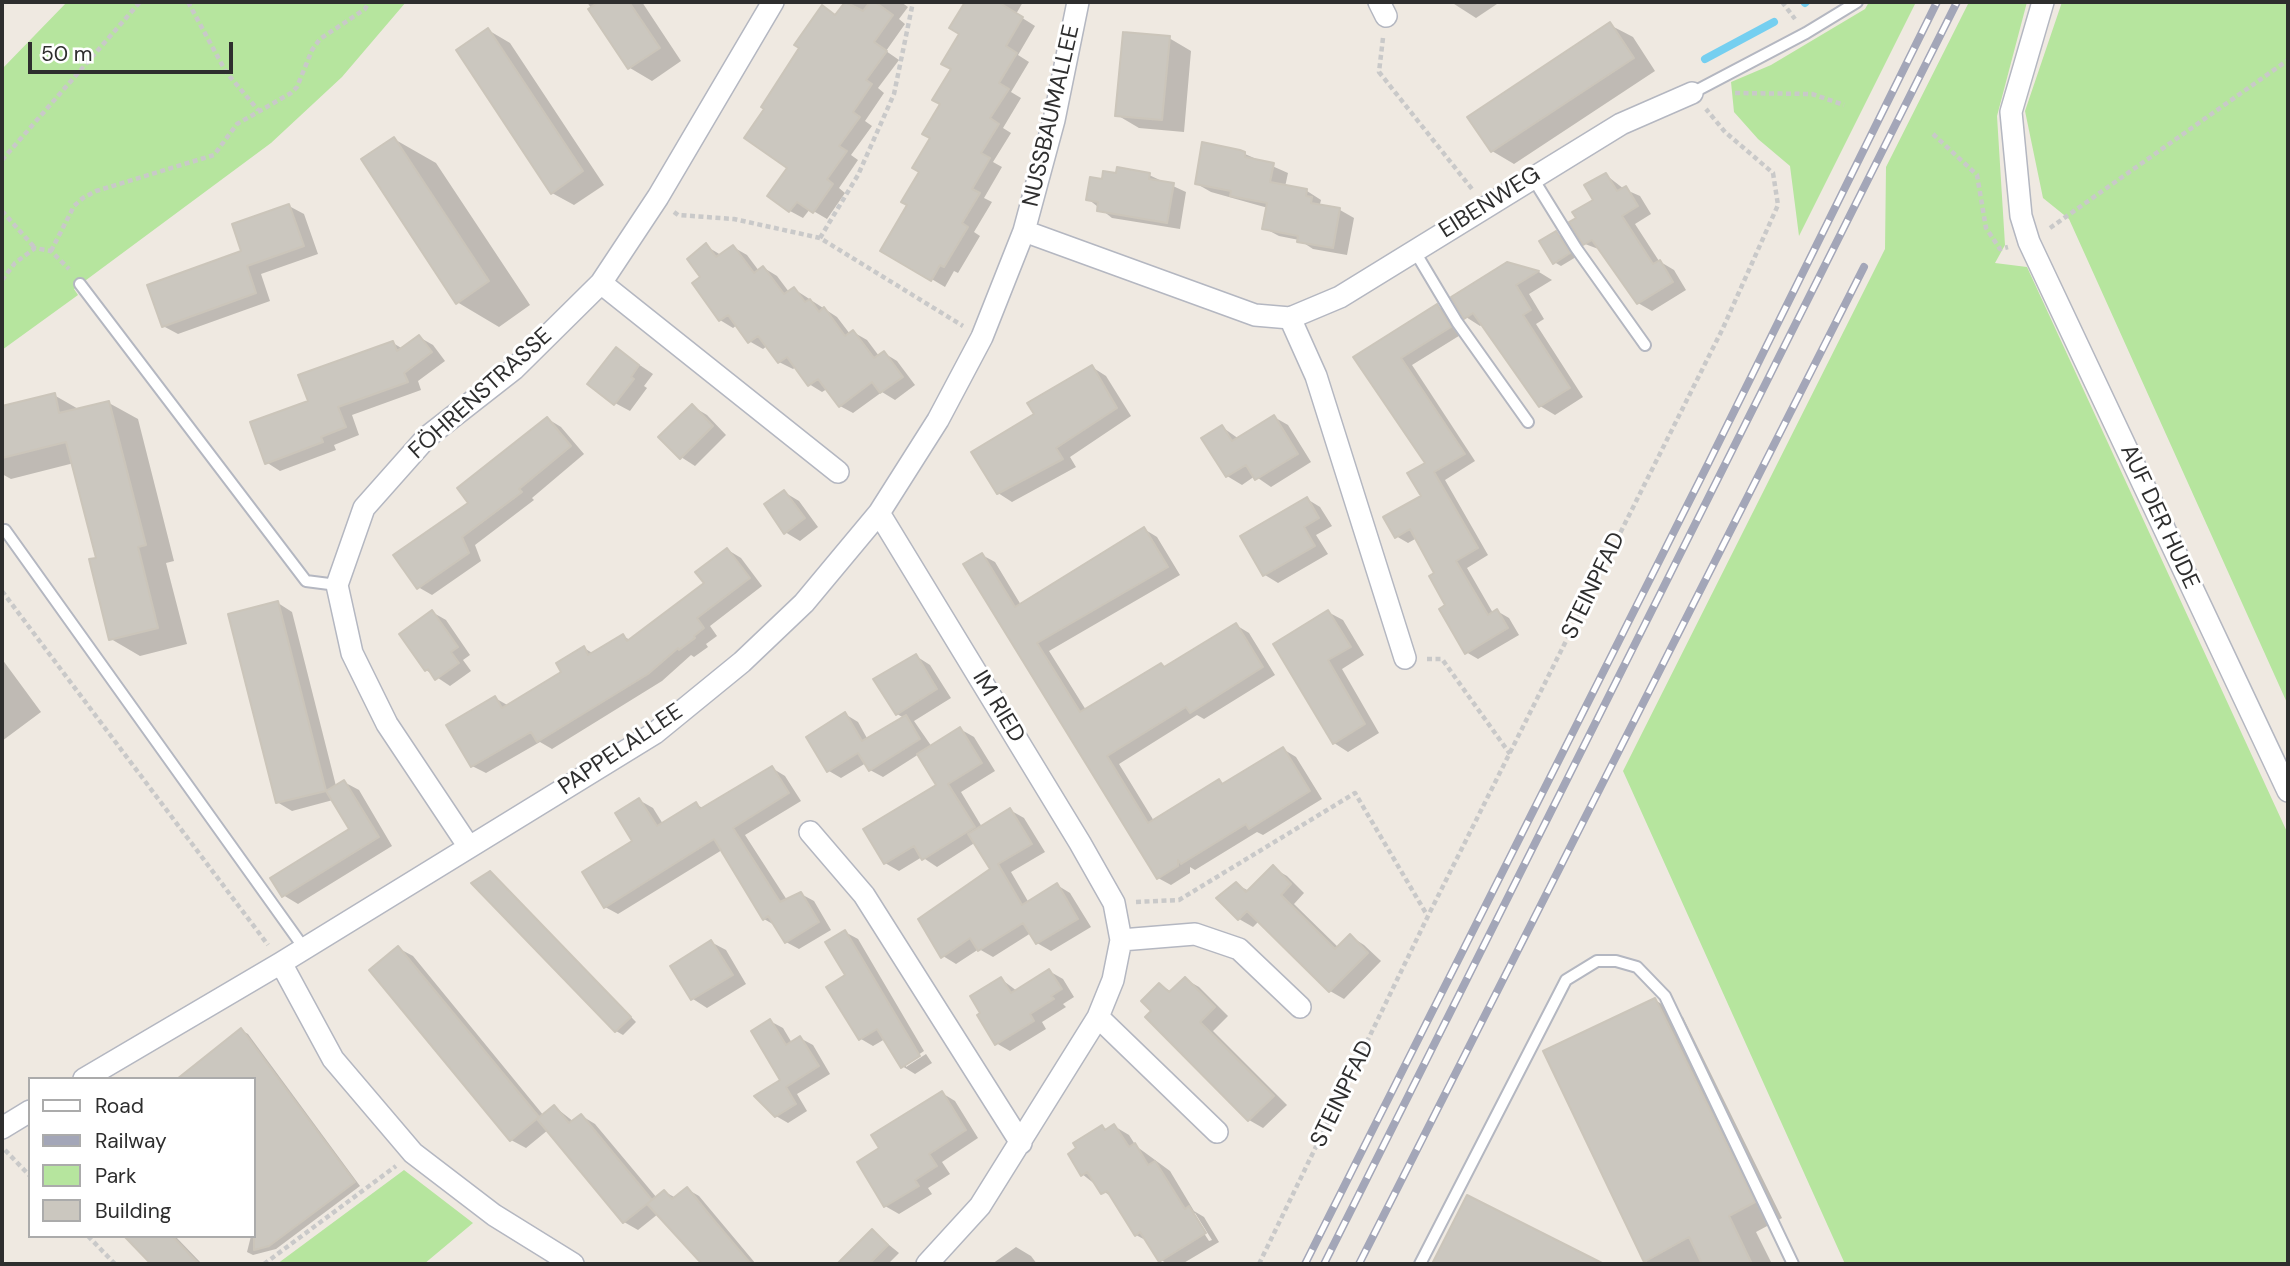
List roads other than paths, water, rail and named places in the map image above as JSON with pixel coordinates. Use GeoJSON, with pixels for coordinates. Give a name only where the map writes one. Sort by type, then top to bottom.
{"type":"FeatureCollection","features":[{"type":"Feature","properties":{"kind":"street","name":"FÖHRENSTRASSE"},"geometry":{"type":"LineString","coordinates":[[337,585],[364,508],[427,437],[514,369],[601,283],[658,197],[773,2]]}},
{"type":"Feature","properties":{"kind":"street","name":"NUSSBAUMALLEE"},"geometry":{"type":"LineString","coordinates":[[1024,231],[1054,120],[1079,2]]}},
{"type":"Feature","properties":{"kind":"street","name":"AUF DER HUDE"},"geometry":{"type":"LineString","coordinates":[[2043,2],[2011,112],[2021,216],[2029,242],[2288,791]]}},
{"type":"Feature","properties":{"kind":"street","name":"EIBENWEG"},"geometry":{"type":"LineString","coordinates":[[1024,231],[1255,315],[1290,318],[1340,297],[1621,124],[1692,93]]}},
{"type":"Feature","properties":{"kind":"street","name":"PAPPELALLEE"},"geometry":{"type":"LineString","coordinates":[[87,1077],[281,963],[654,733],[722,678],[804,603],[879,513],[938,420],[982,337],[1024,231]]}},
{"type":"Feature","properties":{"kind":"street"},"geometry":{"type":"LineString","coordinates":[[601,283],[838,472]]}},
{"type":"Feature","properties":{"kind":"street"},"geometry":{"type":"LineString","coordinates":[[1290,318],[1316,376],[1405,659]]}},
{"type":"Feature","properties":{"kind":"street","name":"IM RIED"},"geometry":{"type":"LineString","coordinates":[[879,513],[1114,903],[1121,940],[1113,980],[1098,1017],[980,1206],[927,1264]]}},
{"type":"Feature","properties":{"kind":"street"},"geometry":{"type":"LineString","coordinates":[[337,585],[352,653],[387,724],[469,847]]}},
{"type":"Feature","properties":{"kind":"street"},"geometry":{"type":"LineString","coordinates":[[810,832],[864,895],[1021,1143]]}},
{"type":"Feature","properties":{"kind":"street"},"geometry":{"type":"LineString","coordinates":[[1121,940],[1195,934],[1239,950],[1300,1007]]}},
{"type":"Feature","properties":{"kind":"street"},"geometry":{"type":"LineString","coordinates":[[281,963],[333,1059],[413,1153],[494,1215],[573,1264]]}},
{"type":"Feature","properties":{"kind":"street"},"geometry":{"type":"LineString","coordinates":[[1098,1017],[1217,1132]]}},
{"type":"Feature","properties":{"kind":"street"},"geometry":{"type":"LineString","coordinates":[[2,1128],[28,1112]]}},
{"type":"Feature","properties":{"kind":"lane"},"geometry":{"type":"LineString","coordinates":[[1692,93],[1806,33],[1857,2]]}},
{"type":"Feature","properties":{"kind":"lane"},"geometry":{"type":"LineString","coordinates":[[1532,177],[1576,248],[1645,345]]}},
{"type":"Feature","properties":{"kind":"lane"},"geometry":{"type":"LineString","coordinates":[[1414,250],[1457,322],[1528,422]]}},
{"type":"Feature","properties":{"kind":"lane"},"geometry":{"type":"LineString","coordinates":[[80,284],[306,581],[337,585]]}},
{"type":"Feature","properties":{"kind":"lane"},"geometry":{"type":"LineString","coordinates":[[5,530],[304,948]]}},
{"type":"Feature","properties":{"kind":"lane"},"geometry":{"type":"LineString","coordinates":[[1420,1264],[1566,980],[1597,961],[1616,961],[1637,967],[1665,996],[1793,1264]]}},
{"type":"Feature","properties":{"kind":"waterway"},"geometry":{"type":"LineString","coordinates":[[1705,59],[1774,22]]}},
{"type":"Feature","properties":{"kind":"railway"},"geometry":{"type":"LineString","coordinates":[[1305,1264],[1709,462],[1937,2]]}},
{"type":"Feature","properties":{"kind":"railway"},"geometry":{"type":"LineString","coordinates":[[1324,1264],[1957,2]]}},
{"type":"Feature","properties":{"kind":"railway"},"geometry":{"type":"LineString","coordinates":[[1359,1264],[1864,267]]}}]}
